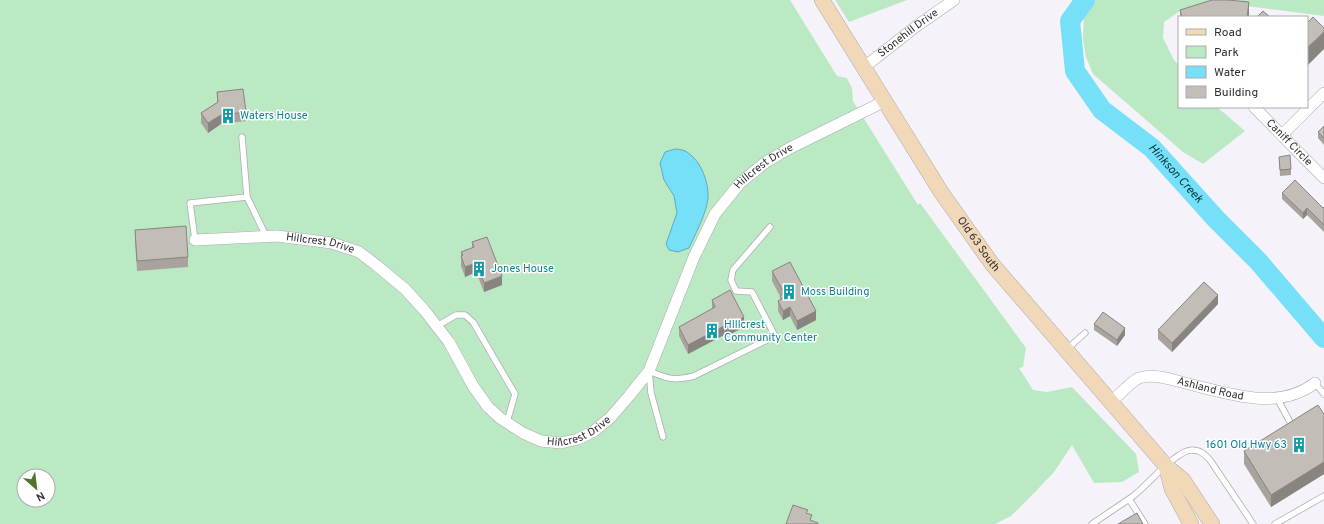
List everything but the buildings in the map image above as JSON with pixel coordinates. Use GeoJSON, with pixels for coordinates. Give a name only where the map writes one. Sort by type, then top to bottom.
{"type":"FeatureCollection","features":[{"type":"Feature","properties":{"kind":"main road","name":"Old 63 South"},"geometry":{"type":"LineString","coordinates":[[822,0],[941,192],[992,264],[1166,466],[1183,480],[1212,524]]}},
{"type":"Feature","properties":{"kind":"main road","name":"Old 63 South"},"geometry":{"type":"LineString","coordinates":[[1166,466],[1172,489],[1191,524]]}},
{"type":"Feature","properties":{"kind":"street","name":"Stonehill Drive"},"geometry":{"type":"LineString","coordinates":[[863,66],[872,61],[918,25],[954,0]]}},
{"type":"Feature","properties":{"kind":"street"},"geometry":{"type":"LineString","coordinates":[[1282,135],[1324,93]]}},
{"type":"Feature","properties":{"kind":"street","name":"Hillcrest Drive"},"geometry":{"type":"LineString","coordinates":[[194,240],[277,236],[332,243],[359,252],[405,289],[425,311],[449,342],[481,398],[500,418],[523,433],[542,441],[561,443],[578,439],[594,431],[610,418],[649,371],[694,257],[715,214],[740,183],[766,162],[790,148],[885,101]]}},
{"type":"Feature","properties":{"kind":"street","name":"Caniff Circle"},"geometry":{"type":"LineString","coordinates":[[1255,108],[1324,178]]}},
{"type":"Feature","properties":{"kind":"street","name":"Ashland Road"},"geometry":{"type":"LineString","coordinates":[[1111,402],[1138,378],[1158,376],[1250,398],[1290,397],[1307,390],[1315,383]]}},
{"type":"Feature","properties":{"kind":"lane"},"geometry":{"type":"LineString","coordinates":[[242,137],[247,197],[266,237]]}},
{"type":"Feature","properties":{"kind":"lane"},"geometry":{"type":"LineString","coordinates":[[194,240],[190,203],[247,197]]}},
{"type":"Feature","properties":{"kind":"lane"},"geometry":{"type":"LineString","coordinates":[[664,437],[651,393],[649,371],[667,378],[681,380],[694,376],[775,336],[752,292],[736,291],[731,280],[733,270],[770,227]]}},
{"type":"Feature","properties":{"kind":"lane"},"geometry":{"type":"LineString","coordinates":[[437,326],[456,315],[465,315],[473,322],[515,394],[507,422]]}},
{"type":"Feature","properties":{"kind":"lane"},"geometry":{"type":"LineString","coordinates":[[1066,351],[1085,332]]}},
{"type":"Feature","properties":{"kind":"lane"},"geometry":{"type":"LineString","coordinates":[[1315,383],[1324,394]]}},
{"type":"Feature","properties":{"kind":"lane"},"geometry":{"type":"LineString","coordinates":[[1277,398],[1291,424]]}},
{"type":"Feature","properties":{"kind":"lane"},"geometry":{"type":"LineString","coordinates":[[1092,524],[1129,499],[1166,466],[1182,454],[1191,450],[1202,452],[1210,460],[1253,524]]}},
{"type":"Feature","properties":{"kind":"lane"},"geometry":{"type":"LineString","coordinates":[[1275,524],[1324,496]]}},
{"type":"Feature","properties":{"kind":"lane"},"geometry":{"type":"LineString","coordinates":[[1129,499],[1145,524]]}},
{"type":"Feature","properties":{"kind":"green space"},"geometry":{"type":"Polygon","coordinates":[[[0,0],[790,0],[837,76],[847,78],[852,88],[853,101],[918,205],[920,203],[1026,348],[1023,367],[1019,368],[1033,390],[1047,392],[1072,387],[1136,454],[1139,472],[1122,482],[1094,483],[1072,445],[1054,472],[1036,491],[1011,516],[995,524],[0,524],[0,0]]]}},
{"type":"Feature","properties":{"kind":"green space"},"geometry":{"type":"Polygon","coordinates":[[[835,0],[907,0],[849,22],[835,0]]]}},
{"type":"Feature","properties":{"kind":"green space"},"geometry":{"type":"Polygon","coordinates":[[[1095,0],[1324,0],[1324,16],[1239,5],[1180,11],[1164,22],[1163,38],[1174,60],[1178,64],[1178,108],[1218,108],[1245,131],[1203,164],[1183,152],[1093,74],[1086,57],[1083,39],[1084,12],[1095,0]]]}},
{"type":"Feature","properties":{"kind":"water"},"geometry":{"type":"Polygon","coordinates":[[[675,149],[686,151],[700,166],[708,192],[705,210],[689,248],[678,252],[669,250],[666,244],[677,213],[674,196],[664,180],[660,163],[665,152],[675,149]]]}},
{"type":"Feature","properties":{"kind":"waterway","name":"Hinkson Creek"},"geometry":{"type":"LineString","coordinates":[[1085,0],[1070,21],[1075,71],[1102,110],[1152,148],[1216,219],[1258,261],[1324,338]]}},
{"type":"Feature","properties":{"kind":"place","name":"Waters House"},"geometry":{"type":"Point","coordinates":[228,116]}},
{"type":"Feature","properties":{"kind":"place","name":"Jones House"},"geometry":{"type":"Point","coordinates":[479,269]}},
{"type":"Feature","properties":{"kind":"place","name":"Moss Building"},"geometry":{"type":"Point","coordinates":[789,292]}},
{"type":"Feature","properties":{"kind":"place","name":"HIllcrest Community Center"},"geometry":{"type":"Point","coordinates":[712,331]}},
{"type":"Feature","properties":{"kind":"place","name":"1601 Old Hwy 63"},"geometry":{"type":"Point","coordinates":[1299,445]}}]}
